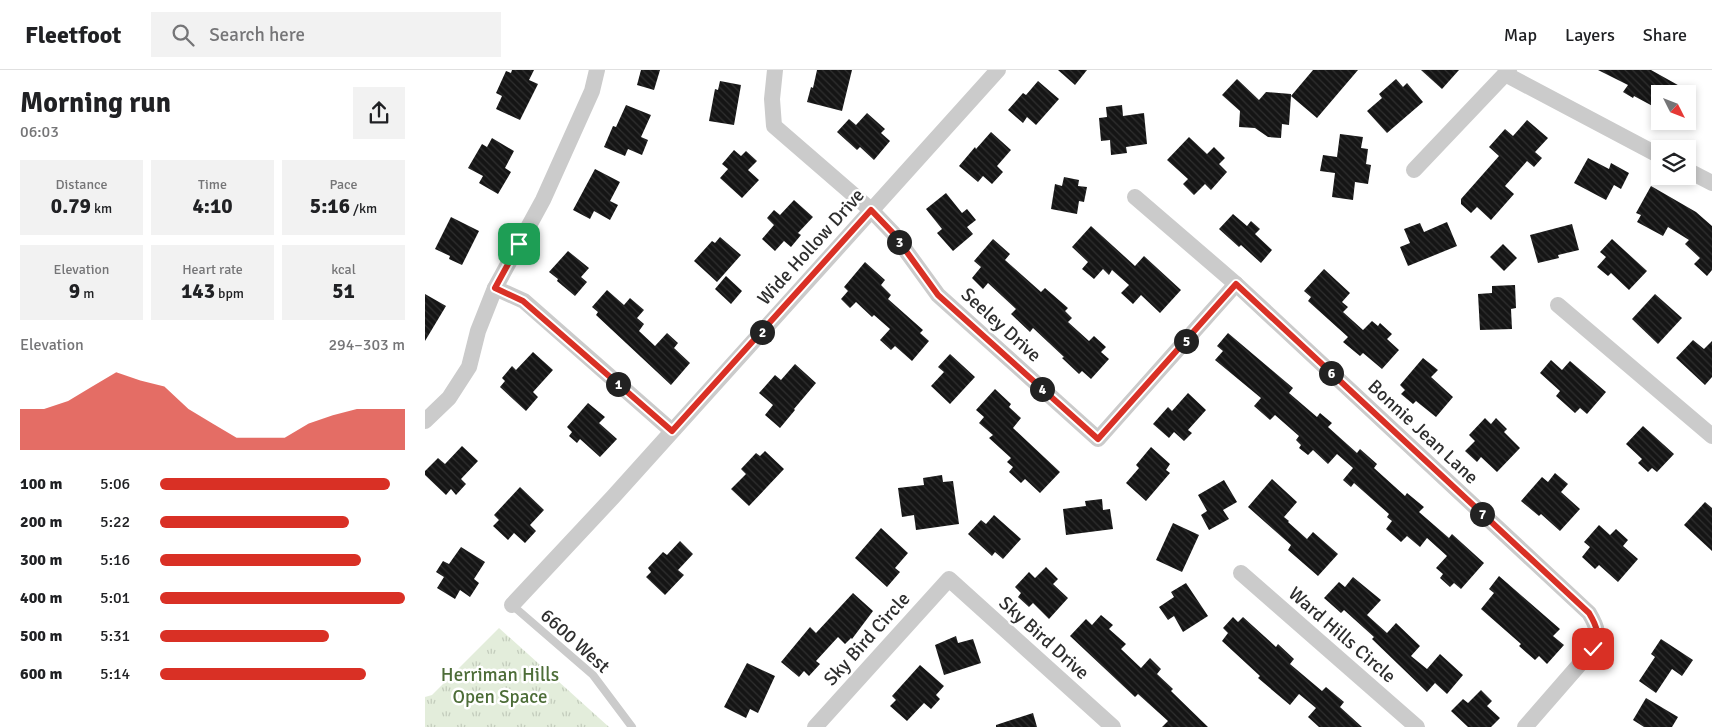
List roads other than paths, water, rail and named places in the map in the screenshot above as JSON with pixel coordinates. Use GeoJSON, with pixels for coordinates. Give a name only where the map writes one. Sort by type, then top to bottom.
{"type":"FeatureCollection","features":[{"type":"Feature","properties":{"kind":"street"},"geometry":{"type":"LineString","coordinates":[[425,421],[449,398],[469,367],[478,331],[495,288],[543,200],[592,91],[597,70]]}},
{"type":"Feature","properties":{"kind":"street"},"geometry":{"type":"LineString","coordinates":[[775,70],[771,99],[774,126],[871,210]]}},
{"type":"Feature","properties":{"kind":"street","name":"Wide Hollow Drive"},"geometry":{"type":"LineString","coordinates":[[512,605],[998,70]]}},
{"type":"Feature","properties":{"kind":"street"},"geometry":{"type":"LineString","coordinates":[[1414,170],[1507,72],[1651,151]]}},
{"type":"Feature","properties":{"kind":"street"},"geometry":{"type":"LineString","coordinates":[[1696,175],[1712,184]]}},
{"type":"Feature","properties":{"kind":"street","name":"Bonnie Jean Lane"},"geometry":{"type":"LineString","coordinates":[[1135,197],[1236,284],[1589,613],[1595,623],[1598,635],[1593,649],[1525,727]]}},
{"type":"Feature","properties":{"kind":"street","name":"Seeley Drive"},"geometry":{"type":"LineString","coordinates":[[871,210],[893,233],[938,295],[1098,439],[1236,284]]}},
{"type":"Feature","properties":{"kind":"street"},"geometry":{"type":"LineString","coordinates":[[495,288],[523,301],[672,431]]}},
{"type":"Feature","properties":{"kind":"street"},"geometry":{"type":"LineString","coordinates":[[1558,305],[1712,436]]}},
{"type":"Feature","properties":{"kind":"street","name":"Ward Hills Circle"},"geometry":{"type":"LineString","coordinates":[[1241,573],[1417,727]]}},
{"type":"Feature","properties":{"kind":"street","name":"Sky Bird Circle"},"geometry":{"type":"LineString","coordinates":[[815,727],[949,579]]}},
{"type":"Feature","properties":{"kind":"street","name":"Sky Bird Drive"},"geometry":{"type":"LineString","coordinates":[[949,579],[1113,727]]}},
{"type":"Feature","properties":{"kind":"lane","name":"6600 West"},"geometry":{"type":"LineString","coordinates":[[512,605],[593,675],[632,727]]}},
{"type":"Feature","properties":{"kind":"park label","name":"Herriman Hills Open Space"},"geometry":{"type":"Point","coordinates":[500,686]}}]}
